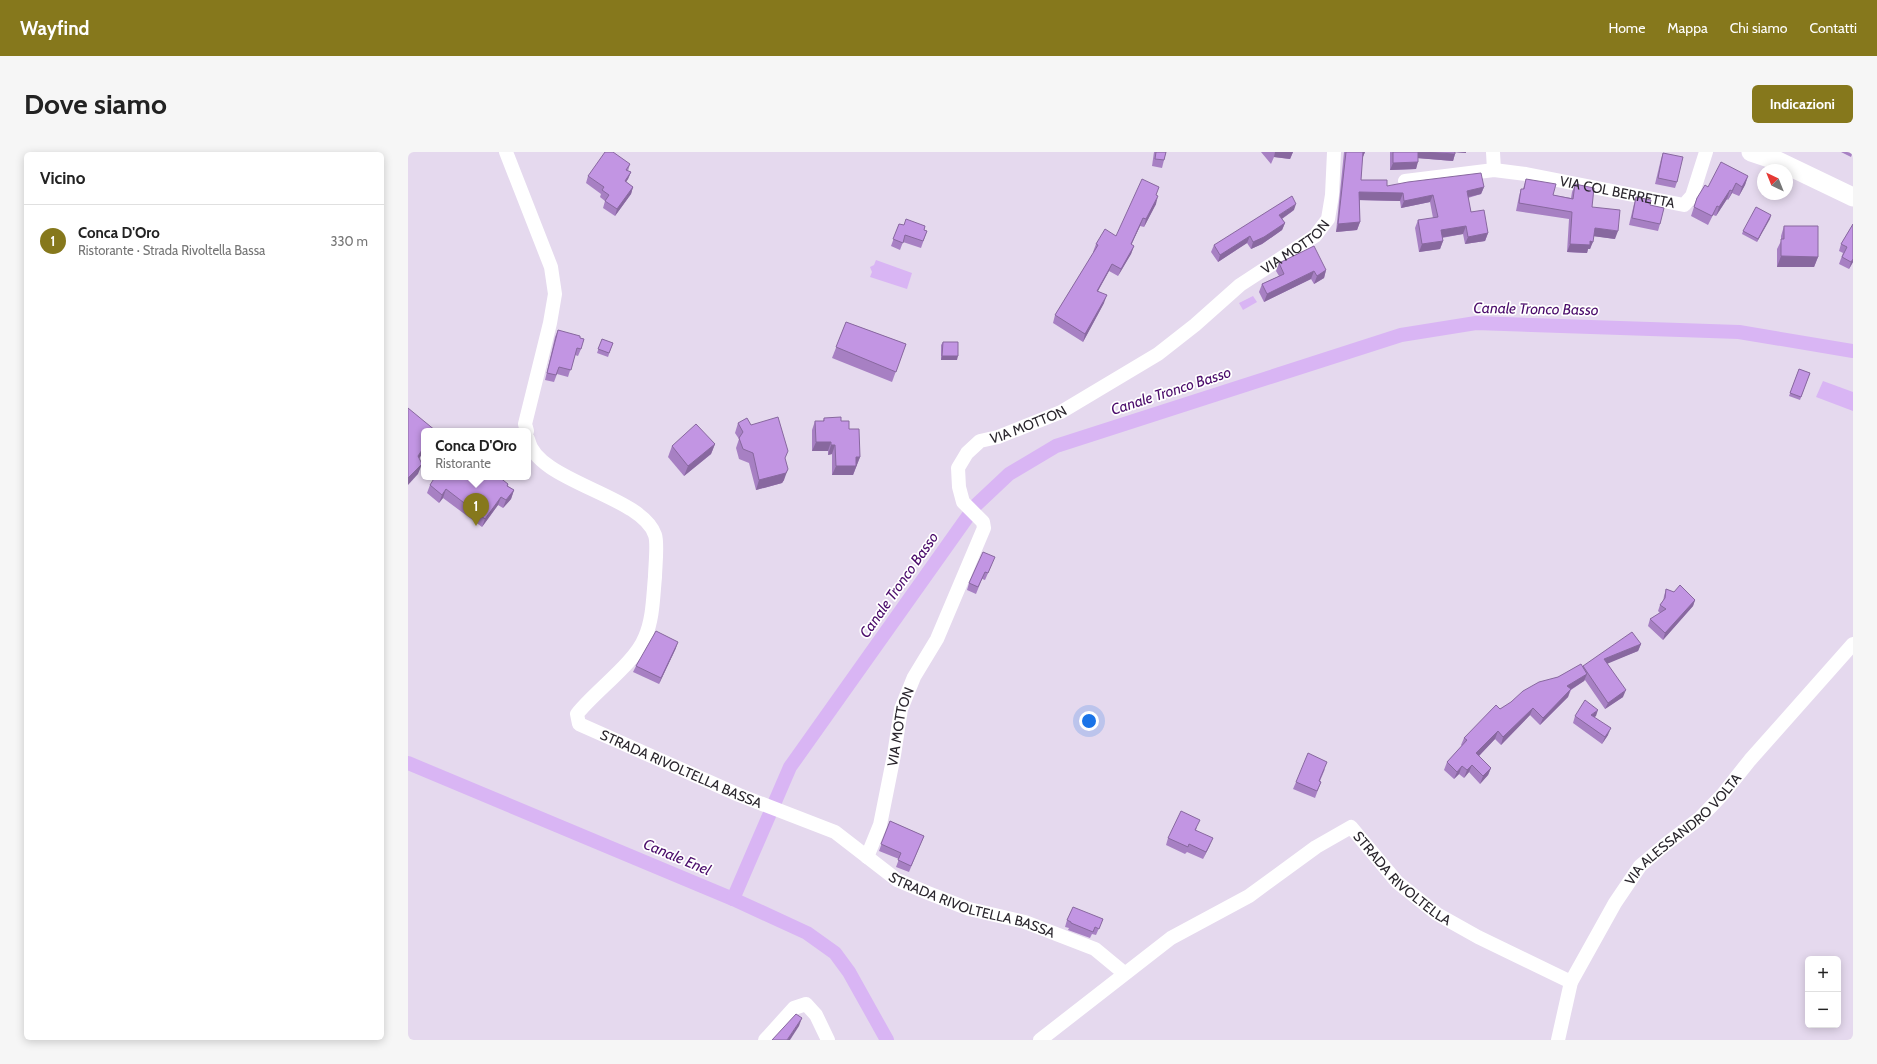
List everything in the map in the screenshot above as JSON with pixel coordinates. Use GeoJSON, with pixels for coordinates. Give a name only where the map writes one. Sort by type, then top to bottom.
{"type":"FeatureCollection","features":[{"type":"Feature","properties":{"kind":"main road"},"geometry":{"type":"LineString","coordinates":[[1751,152],[1780,157],[1853,197]]}},
{"type":"Feature","properties":{"kind":"street"},"geometry":{"type":"LineString","coordinates":[[506,152],[551,267],[555,294],[550,323],[525,424],[526,428]]}},
{"type":"Feature","properties":{"kind":"street","name":"VIA MOTTON"},"geometry":{"type":"LineString","coordinates":[[867,857],[880,825],[894,755],[901,709],[914,677],[937,640],[984,528],[983,522],[963,502],[959,487],[958,468],[967,453],[980,441],[998,437],[1062,412],[1158,354],[1195,325],[1240,285],[1315,236],[1323,228],[1328,219],[1332,195],[1334,152]]}},
{"type":"Feature","properties":{"kind":"street"},"geometry":{"type":"LineString","coordinates":[[1493,152],[1494,170]]}},
{"type":"Feature","properties":{"kind":"street","name":"VIA COL BERRETTA"},"geometry":{"type":"LineString","coordinates":[[1405,181],[1494,170],[1526,174],[1684,204],[1692,196],[1706,152]]}},
{"type":"Feature","properties":{"kind":"street","name":"STRADA RIVOLTELLA BASSA"},"geometry":{"type":"LineString","coordinates":[[531,448],[540,461],[626,507],[645,520],[656,535],[653,603],[646,637],[633,656],[586,702],[577,714],[579,724],[780,812],[835,832],[897,880],[969,909],[1025,922],[1095,949],[1124,973]]}},
{"type":"Feature","properties":{"kind":"street","name":"VIA ALESSANDRO VOLTA"},"geometry":{"type":"LineString","coordinates":[[1558,1040],[1571,982],[1615,904],[1640,866],[1700,818],[1723,794],[1750,760],[1853,644]]}},
{"type":"Feature","properties":{"kind":"street","name":"STRADA RIVOLTELLA"},"geometry":{"type":"LineString","coordinates":[[1124,973],[1171,938],[1249,896],[1316,847],[1351,827],[1397,882],[1437,914],[1478,937],[1571,982]]}},
{"type":"Feature","properties":{"kind":"street"},"geometry":{"type":"LineString","coordinates":[[1040,1040],[1124,973]]}},
{"type":"Feature","properties":{"kind":"street"},"geometry":{"type":"LineString","coordinates":[[765,1040],[794,1008],[806,1004],[816,1015],[828,1040]]}},
{"type":"Feature","properties":{"kind":"shaded area"},"geometry":{"type":"Polygon","coordinates":[[[876,260],[912,273],[907,289],[870,277],[872,272],[870,267],[874,265],[876,260]]]}},
{"type":"Feature","properties":{"kind":"shaded area"},"geometry":{"type":"Polygon","coordinates":[[[1253,296],[1257,302],[1243,310],[1239,303],[1253,296]]]}},
{"type":"Feature","properties":{"kind":"shaded area"},"geometry":{"type":"Polygon","coordinates":[[[1823,381],[1853,392],[1853,411],[1816,397],[1823,381]]]}},
{"type":"Feature","properties":{"kind":"building"},"geometry":{"type":"Polygon","coordinates":[[[605,152],[613,152],[630,164],[626,170],[631,172],[625,181],[633,187],[617,209],[605,201],[609,195],[602,190],[604,187],[588,176],[605,152]]]}},
{"type":"Feature","properties":{"kind":"building"},"geometry":{"type":"Polygon","coordinates":[[[1156,152],[1166,152],[1164,160],[1155,159],[1156,152]]]}},
{"type":"Feature","properties":{"kind":"building"},"geometry":{"type":"Polygon","coordinates":[[[1346,152],[1363,152],[1361,180],[1387,180],[1387,186],[1481,173],[1484,187],[1467,191],[1471,212],[1484,210],[1488,233],[1468,237],[1466,226],[1441,230],[1443,241],[1422,244],[1418,220],[1438,217],[1433,195],[1404,201],[1403,193],[1359,192],[1360,222],[1338,224],[1346,152]]]}},
{"type":"Feature","properties":{"kind":"building"},"geometry":{"type":"Polygon","coordinates":[[[1393,152],[1418,152],[1418,162],[1393,163],[1393,152]]]}},
{"type":"Feature","properties":{"kind":"building"},"geometry":{"type":"Polygon","coordinates":[[[1422,152],[1455,152],[1455,154],[1422,152]]]}},
{"type":"Feature","properties":{"kind":"building"},"geometry":{"type":"Polygon","coordinates":[[[1663,153],[1683,157],[1677,182],[1658,178],[1663,153]]]}},
{"type":"Feature","properties":{"kind":"building"},"geometry":{"type":"Polygon","coordinates":[[[1721,162],[1748,176],[1742,187],[1736,183],[1732,191],[1730,190],[1719,207],[1717,206],[1712,216],[1694,207],[1697,198],[1705,185],[1708,187],[1721,162]]]}},
{"type":"Feature","properties":{"kind":"building"},"geometry":{"type":"Polygon","coordinates":[[[1142,179],[1159,187],[1156,195],[1158,196],[1146,219],[1143,218],[1131,244],[1134,246],[1121,269],[1112,264],[1097,291],[1107,295],[1085,334],[1055,315],[1098,245],[1096,244],[1105,229],[1116,236],[1142,179]]]}},
{"type":"Feature","properties":{"kind":"building"},"geometry":{"type":"Polygon","coordinates":[[[1526,179],[1556,184],[1553,195],[1573,199],[1575,184],[1594,188],[1592,207],[1620,210],[1618,231],[1595,228],[1593,242],[1590,241],[1590,245],[1570,244],[1572,212],[1519,203],[1521,189],[1524,189],[1526,179]]]}},
{"type":"Feature","properties":{"kind":"building"},"geometry":{"type":"Polygon","coordinates":[[[1292,196],[1296,204],[1279,215],[1285,223],[1264,237],[1253,242],[1250,236],[1220,255],[1214,245],[1292,196]]]}},
{"type":"Feature","properties":{"kind":"building"},"geometry":{"type":"Polygon","coordinates":[[[1636,197],[1651,200],[1650,205],[1664,208],[1660,224],[1632,218],[1636,197]]]}},
{"type":"Feature","properties":{"kind":"building"},"geometry":{"type":"Polygon","coordinates":[[[1756,207],[1771,215],[1758,239],[1743,231],[1756,207]]]}},
{"type":"Feature","properties":{"kind":"building"},"geometry":{"type":"Polygon","coordinates":[[[906,219],[925,226],[924,230],[927,231],[923,241],[905,235],[903,243],[893,239],[899,224],[904,225],[906,219]]]}},
{"type":"Feature","properties":{"kind":"building"},"geometry":{"type":"Polygon","coordinates":[[[1853,224],[1853,259],[1851,262],[1842,257],[1847,247],[1841,244],[1853,224]]]}},
{"type":"Feature","properties":{"kind":"building"},"geometry":{"type":"Polygon","coordinates":[[[1784,226],[1818,226],[1818,257],[1781,256],[1781,239],[1784,239],[1784,226]]]}},
{"type":"Feature","properties":{"kind":"building"},"geometry":{"type":"Polygon","coordinates":[[[1314,246],[1326,270],[1317,276],[1314,271],[1267,294],[1262,284],[1284,274],[1279,263],[1314,246]]]}},
{"type":"Feature","properties":{"kind":"building"},"geometry":{"type":"Polygon","coordinates":[[[846,322],[906,344],[896,372],[836,347],[846,322]]]}},
{"type":"Feature","properties":{"kind":"building"},"geometry":{"type":"Polygon","coordinates":[[[558,330],[580,336],[580,338],[584,339],[581,349],[577,348],[571,370],[559,367],[556,375],[547,373],[558,330]]]}},
{"type":"Feature","properties":{"kind":"building"},"geometry":{"type":"Polygon","coordinates":[[[602,339],[613,343],[609,353],[598,349],[602,339]]]}},
{"type":"Feature","properties":{"kind":"building"},"geometry":{"type":"Polygon","coordinates":[[[943,342],[958,342],[958,356],[942,356],[943,342]]]}},
{"type":"Feature","properties":{"kind":"building"},"geometry":{"type":"Polygon","coordinates":[[[1799,369],[1810,373],[1801,397],[1790,393],[1799,369]]]}},
{"type":"Feature","properties":{"kind":"building"},"geometry":{"type":"Polygon","coordinates":[[[408,408],[432,428],[421,428],[421,452],[418,456],[421,465],[408,478],[408,408]]]}},
{"type":"Feature","properties":{"kind":"building"},"geometry":{"type":"Polygon","coordinates":[[[778,417],[788,451],[785,458],[788,469],[786,473],[759,480],[753,453],[743,449],[739,438],[743,432],[738,423],[747,418],[751,425],[778,417]]]}},
{"type":"Feature","properties":{"kind":"building"},"geometry":{"type":"Polygon","coordinates":[[[841,417],[841,421],[849,421],[849,429],[859,429],[860,457],[856,457],[856,466],[836,466],[835,445],[831,445],[831,442],[816,442],[815,421],[824,421],[824,418],[841,417]]]}},
{"type":"Feature","properties":{"kind":"building"},"geometry":{"type":"Polygon","coordinates":[[[696,424],[715,444],[688,466],[672,446],[696,424]]]}},
{"type":"Feature","properties":{"kind":"building"},"geometry":{"type":"Polygon","coordinates":[[[433,480],[503,480],[508,484],[507,486],[514,490],[506,500],[501,497],[485,519],[446,489],[442,495],[430,485],[433,480]]]}},
{"type":"Feature","properties":{"kind":"building"},"geometry":{"type":"Polygon","coordinates":[[[983,552],[995,557],[988,573],[985,572],[978,587],[969,583],[983,552]]]}},
{"type":"Feature","properties":{"kind":"building"},"geometry":{"type":"Polygon","coordinates":[[[1680,585],[1695,600],[1665,633],[1650,619],[1666,609],[1660,605],[1665,598],[1666,589],[1674,592],[1680,585]]]}},
{"type":"Feature","properties":{"kind":"building"},"geometry":{"type":"Polygon","coordinates":[[[656,631],[678,642],[661,678],[636,666],[656,631]]]}},
{"type":"Feature","properties":{"kind":"building"},"geometry":{"type":"Polygon","coordinates":[[[1632,632],[1641,644],[1604,659],[1626,690],[1608,703],[1583,666],[1632,632]]]}},
{"type":"Feature","properties":{"kind":"building"},"geometry":{"type":"Polygon","coordinates":[[[1581,664],[1587,674],[1567,686],[1571,689],[1543,718],[1533,708],[1503,737],[1498,731],[1476,753],[1491,768],[1483,776],[1472,765],[1467,770],[1462,766],[1457,772],[1447,762],[1467,740],[1464,738],[1496,705],[1500,709],[1511,702],[1523,691],[1539,682],[1558,677],[1581,664]]]}},
{"type":"Feature","properties":{"kind":"building"},"geometry":{"type":"Polygon","coordinates":[[[1585,700],[1598,710],[1591,715],[1611,728],[1605,737],[1575,716],[1585,700]]]}},
{"type":"Feature","properties":{"kind":"building"},"geometry":{"type":"Polygon","coordinates":[[[1308,753],[1327,762],[1319,781],[1321,782],[1317,791],[1296,782],[1308,753]]]}},
{"type":"Feature","properties":{"kind":"building"},"geometry":{"type":"Polygon","coordinates":[[[1181,811],[1200,820],[1195,830],[1213,838],[1206,852],[1189,844],[1188,847],[1168,838],[1181,811]]]}},
{"type":"Feature","properties":{"kind":"building"},"geometry":{"type":"Polygon","coordinates":[[[890,821],[924,836],[911,866],[898,860],[901,853],[881,844],[890,821]]]}},
{"type":"Feature","properties":{"kind":"building"},"geometry":{"type":"Polygon","coordinates":[[[1073,907],[1103,919],[1099,929],[1095,927],[1093,932],[1067,920],[1073,907]]]}},
{"type":"Feature","properties":{"kind":"building"},"geometry":{"type":"Polygon","coordinates":[[[796,1014],[802,1018],[787,1040],[772,1040],[796,1014]]]}},
{"type":"Feature","properties":{"kind":"waterway","name":"Canale Tronco Basso"},"geometry":{"type":"LineString","coordinates":[[733,899],[790,767],[976,505],[1009,474],[1056,446],[1401,335],[1476,323],[1739,332],[1853,351]]}},
{"type":"Feature","properties":{"kind":"waterway","name":"Canale Enel"},"geometry":{"type":"LineString","coordinates":[[408,763],[733,899],[807,933],[835,953],[849,972],[887,1040]]}},
{"type":"Feature","properties":{"kind":"place","name":"Conca D'Oro"},"geometry":{"type":"Point","coordinates":[476,526]}}]}
